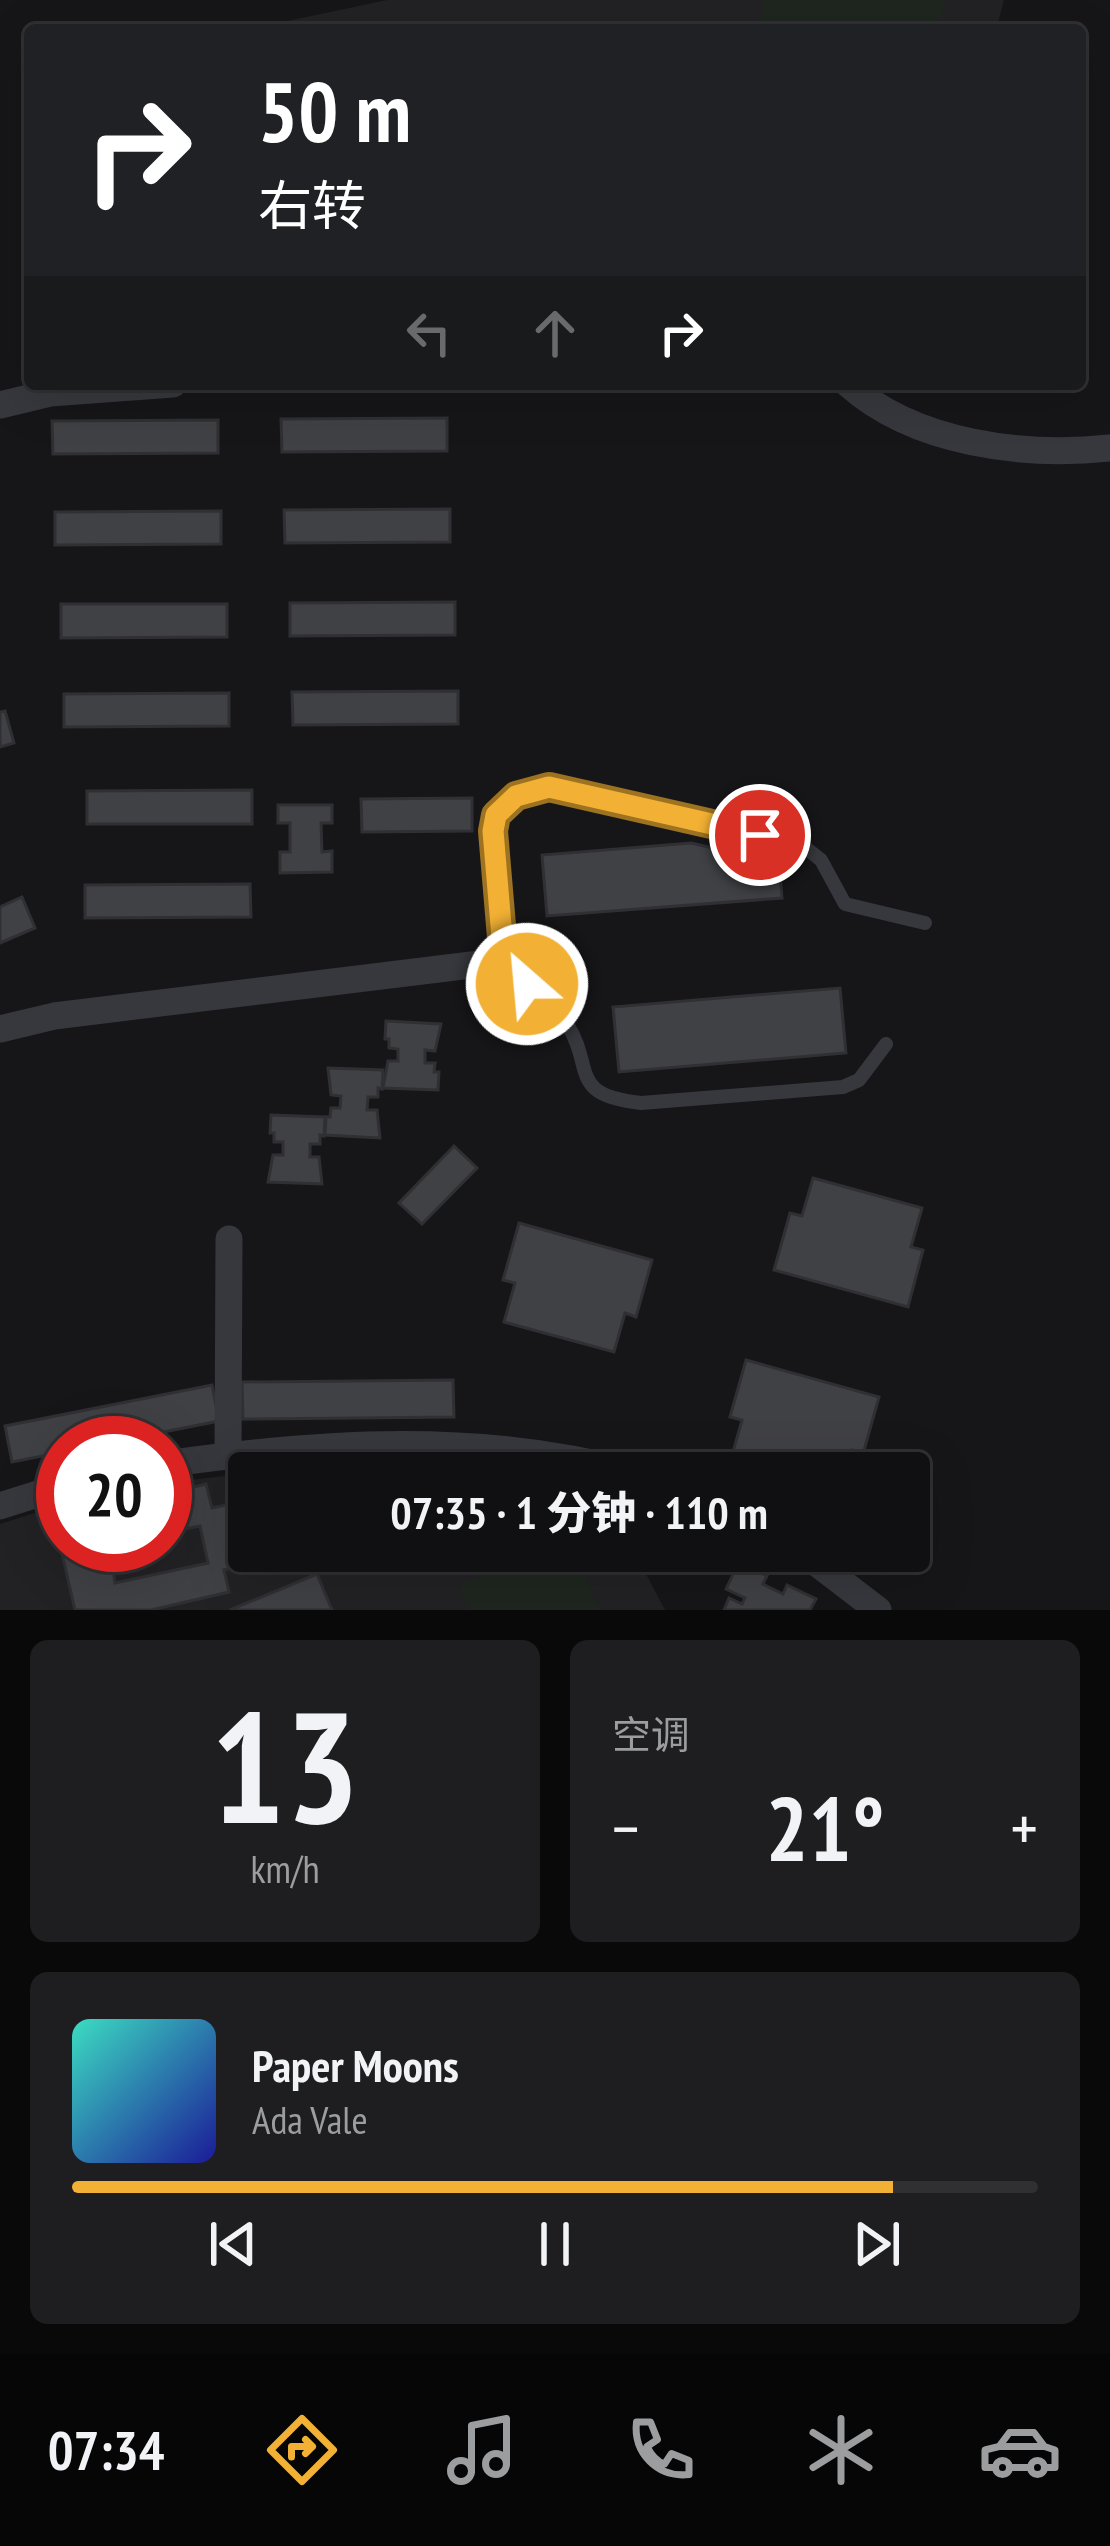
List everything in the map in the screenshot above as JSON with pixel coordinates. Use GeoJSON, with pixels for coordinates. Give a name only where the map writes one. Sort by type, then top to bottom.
{"type":"FeatureCollection","features":[{"type":"Feature","properties":{"kind":"street"},"geometry":{"type":"LineString","coordinates":[[0,405],[50,392],[81,390]]}},
{"type":"Feature","properties":{"kind":"street"},"geometry":{"type":"LineString","coordinates":[[857,390],[899,418],[985,445],[1058,452],[1110,448]]}},
{"type":"Feature","properties":{"kind":"street"},"geometry":{"type":"LineString","coordinates":[[0,1029],[54,1016],[504,961]]}},
{"type":"Feature","properties":{"kind":"street"},"geometry":{"type":"LineString","coordinates":[[228,1452],[229,1239]]}},
{"type":"Feature","properties":{"kind":"street"},"geometry":{"type":"LineString","coordinates":[[261,1452],[326,1446],[491,1446],[536,1452]]}},
{"type":"Feature","properties":{"kind":"street"},"geometry":{"type":"LineString","coordinates":[[192,1460],[228,1455]]}},
{"type":"Feature","properties":{"kind":"street"},"geometry":{"type":"LineString","coordinates":[[0,1506],[36,1495]]}},
{"type":"Feature","properties":{"kind":"street"},"geometry":{"type":"LineString","coordinates":[[828,1572],[878,1610]]}},
{"type":"Feature","properties":{"kind":"lane"},"geometry":{"type":"LineString","coordinates":[[886,1044],[860,1080],[843,1087],[641,1103],[617,1100],[586,1080],[566,1022],[504,961],[493,844],[496,815],[516,796],[549,787],[802,844],[821,860],[845,904],[925,922]]}},
{"type":"Feature","properties":{"kind":"shaded area"},"geometry":{"type":"Polygon","coordinates":[[[387,0],[1004,0],[998,24],[273,24],[387,0]]]}},
{"type":"Feature","properties":{"kind":"shaded area"},"geometry":{"type":"Polygon","coordinates":[[[765,0],[945,0],[938,24],[758,24],[765,0]]]}},
{"type":"Feature","properties":{"kind":"shaded area"},"geometry":{"type":"Polygon","coordinates":[[[228,1476],[228,1572],[645,1572],[665,1610],[0,1610],[0,1524],[36,1513],[36,1572],[192,1572],[192,1480],[228,1476]]]}},
{"type":"Feature","properties":{"kind":"shaded area"},"geometry":{"type":"Polygon","coordinates":[[[490,1572],[583,1572],[600,1610],[470,1610],[459,1585],[490,1572]]]}},
{"type":"Feature","properties":{"kind":"building"},"geometry":{"type":"Polygon","coordinates":[[[447,418],[447,451],[282,452],[281,419],[447,418]]]}},
{"type":"Feature","properties":{"kind":"building"},"geometry":{"type":"Polygon","coordinates":[[[218,420],[218,453],[53,454],[52,421],[218,420]]]}},
{"type":"Feature","properties":{"kind":"building"},"geometry":{"type":"Polygon","coordinates":[[[450,509],[450,542],[285,543],[284,510],[450,509]]]}},
{"type":"Feature","properties":{"kind":"building"},"geometry":{"type":"Polygon","coordinates":[[[221,511],[221,544],[55,545],[55,512],[221,511]]]}},
{"type":"Feature","properties":{"kind":"building"},"geometry":{"type":"Polygon","coordinates":[[[455,602],[455,635],[290,636],[290,603],[455,602]]]}},
{"type":"Feature","properties":{"kind":"building"},"geometry":{"type":"Polygon","coordinates":[[[61,604],[227,604],[227,637],[61,638],[61,604]]]}},
{"type":"Feature","properties":{"kind":"building"},"geometry":{"type":"Polygon","coordinates":[[[458,691],[458,724],[293,725],[292,692],[458,691]]]}},
{"type":"Feature","properties":{"kind":"building"},"geometry":{"type":"Polygon","coordinates":[[[229,693],[229,726],[64,727],[64,694],[229,693]]]}},
{"type":"Feature","properties":{"kind":"building"},"geometry":{"type":"Polygon","coordinates":[[[5,711],[14,743],[0,747],[0,712],[5,711]]]}},
{"type":"Feature","properties":{"kind":"building"},"geometry":{"type":"Polygon","coordinates":[[[252,790],[252,824],[87,824],[87,791],[252,790]]]}},
{"type":"Feature","properties":{"kind":"building"},"geometry":{"type":"Polygon","coordinates":[[[472,798],[472,831],[362,832],[361,799],[472,798]]]}},
{"type":"Feature","properties":{"kind":"building"},"geometry":{"type":"Polygon","coordinates":[[[278,805],[332,805],[332,823],[321,823],[322,852],[332,851],[332,872],[280,873],[280,852],[290,852],[290,823],[278,823],[278,805]]]}},
{"type":"Feature","properties":{"kind":"building"},"geometry":{"type":"Polygon","coordinates":[[[691,843],[779,863],[782,898],[547,916],[542,855],[691,843]]]}},
{"type":"Feature","properties":{"kind":"building"},"geometry":{"type":"Polygon","coordinates":[[[250,884],[251,917],[85,918],[85,885],[250,884]]]}},
{"type":"Feature","properties":{"kind":"building"},"geometry":{"type":"Polygon","coordinates":[[[22,897],[35,928],[0,943],[0,907],[22,897]]]}},
{"type":"Feature","properties":{"kind":"building"},"geometry":{"type":"Polygon","coordinates":[[[840,988],[846,1053],[619,1072],[613,1007],[840,988]]]}},
{"type":"Feature","properties":{"kind":"building"},"geometry":{"type":"Polygon","coordinates":[[[386,1021],[441,1024],[435,1051],[425,1050],[425,1063],[435,1063],[434,1072],[439,1072],[438,1090],[383,1088],[388,1061],[398,1061],[398,1049],[389,1048],[389,1039],[385,1039],[386,1021]]]}},
{"type":"Feature","properties":{"kind":"building"},"geometry":{"type":"Polygon","coordinates":[[[328,1068],[383,1070],[382,1089],[378,1088],[378,1097],[368,1097],[367,1110],[377,1110],[380,1138],[325,1135],[326,1117],[331,1108],[340,1108],[341,1096],[331,1095],[328,1068]]]}},
{"type":"Feature","properties":{"kind":"building"},"geometry":{"type":"Polygon","coordinates":[[[271,1115],[325,1117],[320,1144],[310,1144],[310,1157],[319,1157],[322,1184],[268,1182],[273,1155],[283,1155],[283,1142],[274,1142],[274,1133],[270,1133],[271,1115]]]}},
{"type":"Feature","properties":{"kind":"building"},"geometry":{"type":"Polygon","coordinates":[[[454,1146],[477,1168],[422,1224],[399,1203],[454,1146]]]}},
{"type":"Feature","properties":{"kind":"building"},"geometry":{"type":"Polygon","coordinates":[[[813,1178],[922,1208],[911,1247],[923,1250],[908,1307],[774,1270],[790,1213],[802,1216],[813,1178]]]}},
{"type":"Feature","properties":{"kind":"building"},"geometry":{"type":"Polygon","coordinates":[[[519,1223],[652,1260],[636,1317],[625,1313],[614,1352],[504,1322],[515,1283],[503,1280],[519,1223]]]}},
{"type":"Feature","properties":{"kind":"building"},"geometry":{"type":"Polygon","coordinates":[[[746,1360],[879,1397],[864,1452],[733,1452],[742,1420],[730,1417],[746,1360]]]}},
{"type":"Feature","properties":{"kind":"building"},"geometry":{"type":"Polygon","coordinates":[[[453,1380],[454,1417],[243,1419],[242,1382],[453,1380]]]}},
{"type":"Feature","properties":{"kind":"building"},"geometry":{"type":"Polygon","coordinates":[[[212,1385],[219,1421],[192,1426],[192,1416],[55,1416],[212,1385]]]}},
{"type":"Feature","properties":{"kind":"building"},"geometry":{"type":"Polygon","coordinates":[[[36,1420],[36,1457],[12,1462],[5,1426],[36,1420]]]}},
{"type":"Feature","properties":{"kind":"building"},"geometry":{"type":"Polygon","coordinates":[[[206,1484],[212,1508],[228,1505],[228,1569],[224,1570],[229,1592],[151,1610],[75,1610],[66,1572],[113,1572],[115,1583],[166,1572],[192,1572],[192,1566],[208,1563],[200,1526],[192,1528],[192,1487],[206,1484]]]}},
{"type":"Feature","properties":{"kind":"building"},"geometry":{"type":"Polygon","coordinates":[[[734,1572],[759,1572],[767,1576],[763,1584],[783,1594],[787,1585],[816,1599],[810,1610],[724,1610],[729,1598],[742,1604],[745,1598],[726,1589],[734,1572]]]}},
{"type":"Feature","properties":{"kind":"building"},"geometry":{"type":"Polygon","coordinates":[[[317,1574],[332,1610],[230,1610],[317,1574]]]}},
{"type":"Feature","properties":{"kind":"route"},"geometry":{"type":"LineString","coordinates":[[527,984],[504,961],[493,844],[496,815],[516,796],[549,787],[760,835]]}}]}
